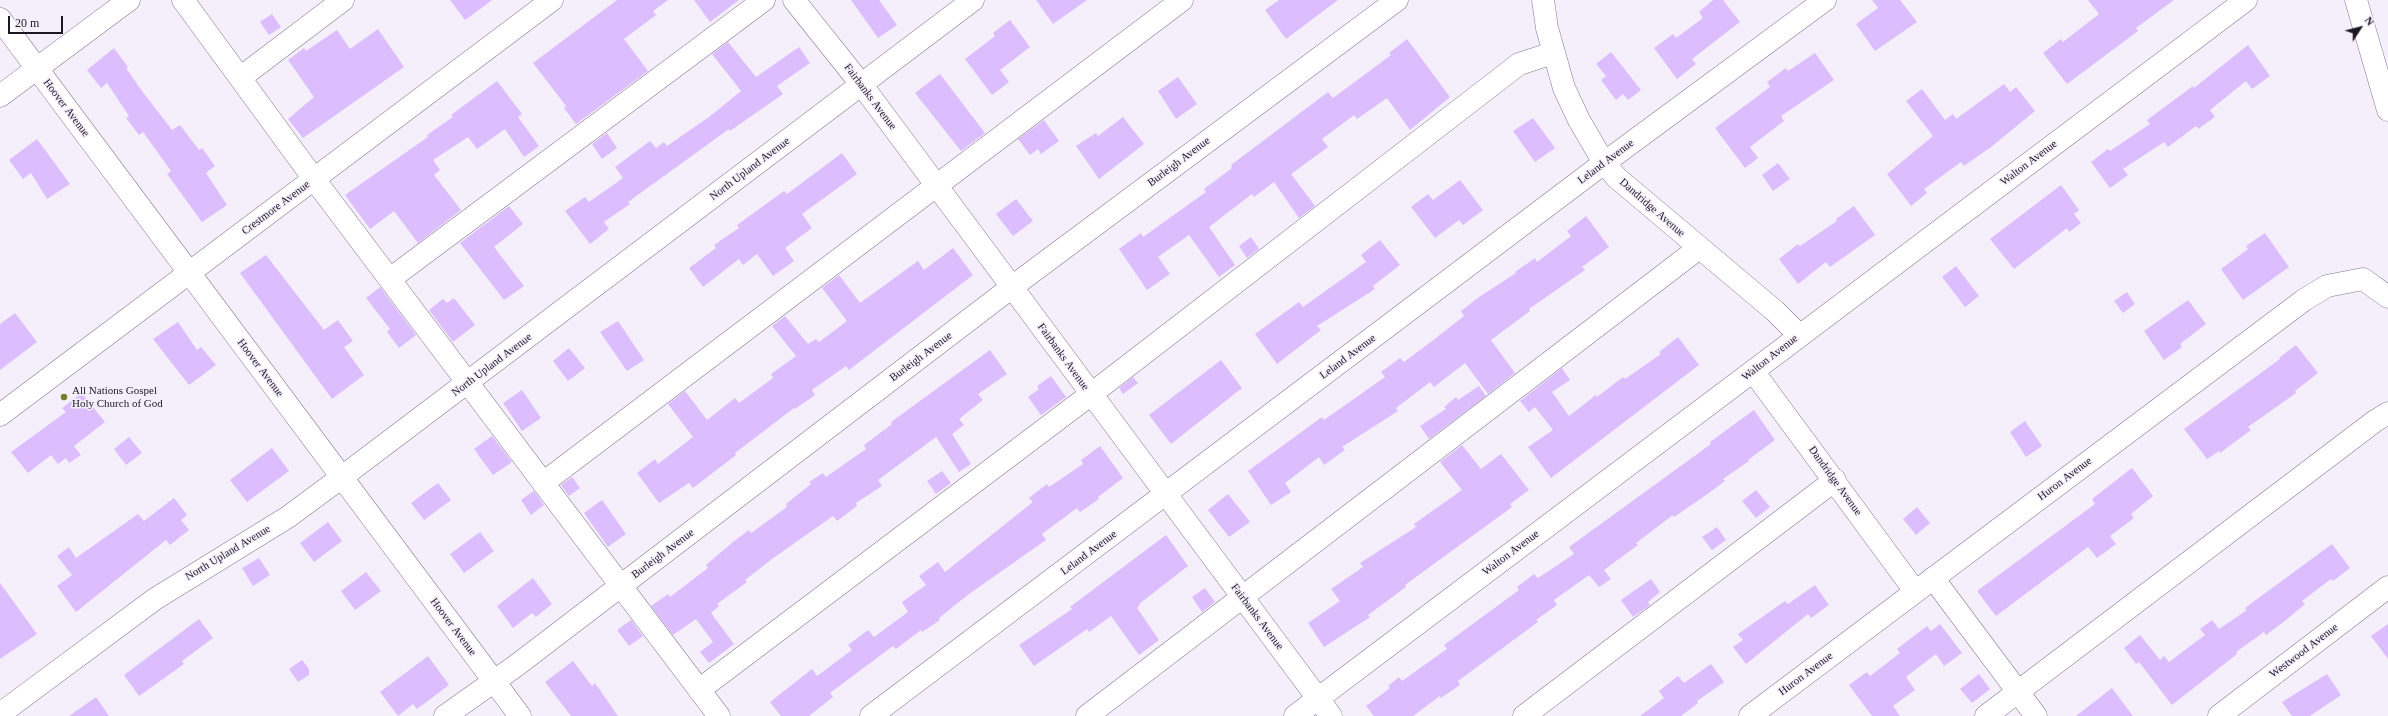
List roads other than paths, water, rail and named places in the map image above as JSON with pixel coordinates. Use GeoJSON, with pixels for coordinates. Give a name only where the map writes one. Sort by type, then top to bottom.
{"type":"FeatureCollection","features":[{"type":"Feature","properties":{"kind":"street"},"geometry":{"type":"LineString","coordinates":[[0,96],[129,0]]}},
{"type":"Feature","properties":{"kind":"street"},"geometry":{"type":"LineString","coordinates":[[183,0],[314,179],[468,382],[620,587],[719,716]]}},
{"type":"Feature","properties":{"kind":"street"},"geometry":{"type":"LineString","coordinates":[[240,78],[343,0]]}},
{"type":"Feature","properties":{"kind":"street","name":"Crestmore Avenue"},"geometry":{"type":"LineString","coordinates":[[0,415],[552,0]]}},
{"type":"Feature","properties":{"kind":"street"},"geometry":{"type":"LineString","coordinates":[[390,279],[764,0]]}},
{"type":"Feature","properties":{"kind":"street","name":"Fairbanks Avenue"},"geometry":{"type":"LineString","coordinates":[[794,0],[861,84],[938,186],[1090,394],[1331,716]]}},
{"type":"Feature","properties":{"kind":"street","name":"North Upland Avenue"},"geometry":{"type":"LineString","coordinates":[[0,714],[155,599],[288,517],[972,0]]}},
{"type":"Feature","properties":{"kind":"street"},"geometry":{"type":"LineString","coordinates":[[543,483],[938,186],[1182,0]]}},
{"type":"Feature","properties":{"kind":"street","name":"Burleigh Avenue"},"geometry":{"type":"LineString","coordinates":[[445,716],[620,587],[1012,288],[1397,0]]}},
{"type":"Feature","properties":{"kind":"street","name":"Dandridge Avenue"},"geometry":{"type":"LineString","coordinates":[[1543,0],[1553,53],[1564,88],[1579,120],[1604,163],[1617,178],[1775,311],[1799,335]]}},
{"type":"Feature","properties":{"kind":"street","name":"Leland Avenue"},"geometry":{"type":"LineString","coordinates":[[871,716],[1604,163],[1825,0]]}},
{"type":"Feature","properties":{"kind":"street","name":"Walton Avenue"},"geometry":{"type":"LineString","coordinates":[[1295,716],[1799,335],[2246,0]]}},
{"type":"Feature","properties":{"kind":"street"},"geometry":{"type":"LineString","coordinates":[[2356,0],[2387,100]]}},
{"type":"Feature","properties":{"kind":"street","name":"Hoover Avenue"},"geometry":{"type":"LineString","coordinates":[[0,19],[520,716]]}},
{"type":"Feature","properties":{"kind":"street"},"geometry":{"type":"LineString","coordinates":[[699,690],[1090,394],[1519,64],[1553,53]]}},
{"type":"Feature","properties":{"kind":"street"},"geometry":{"type":"LineString","coordinates":[[1087,716],[1243,599],[1699,248]]}},
{"type":"Feature","properties":{"kind":"street","name":"Huron Avenue"},"geometry":{"type":"LineString","coordinates":[[1750,716],[2304,300],[2327,286],[2363,279],[2388,297]]}},
{"type":"Feature","properties":{"kind":"street","name":"Dandridge Avenue"},"geometry":{"type":"LineString","coordinates":[[1753,371],[1835,480],[1915,591]]}},
{"type":"Feature","properties":{"kind":"street"},"geometry":{"type":"LineString","coordinates":[[1986,716],[2375,421],[2388,413]]}},
{"type":"Feature","properties":{"kind":"street"},"geometry":{"type":"LineString","coordinates":[[1524,716],[1835,480]]}},
{"type":"Feature","properties":{"kind":"street"},"geometry":{"type":"LineString","coordinates":[[1933,578],[2036,716]]}},
{"type":"Feature","properties":{"kind":"street","name":"Westwood Avenue"},"geometry":{"type":"LineString","coordinates":[[2219,716],[2388,587]]}},
{"type":"Feature","properties":{"kind":"place","name":"All Nations Gospel Holy Church of God"},"geometry":{"type":"Point","coordinates":[64,397]}}]}
